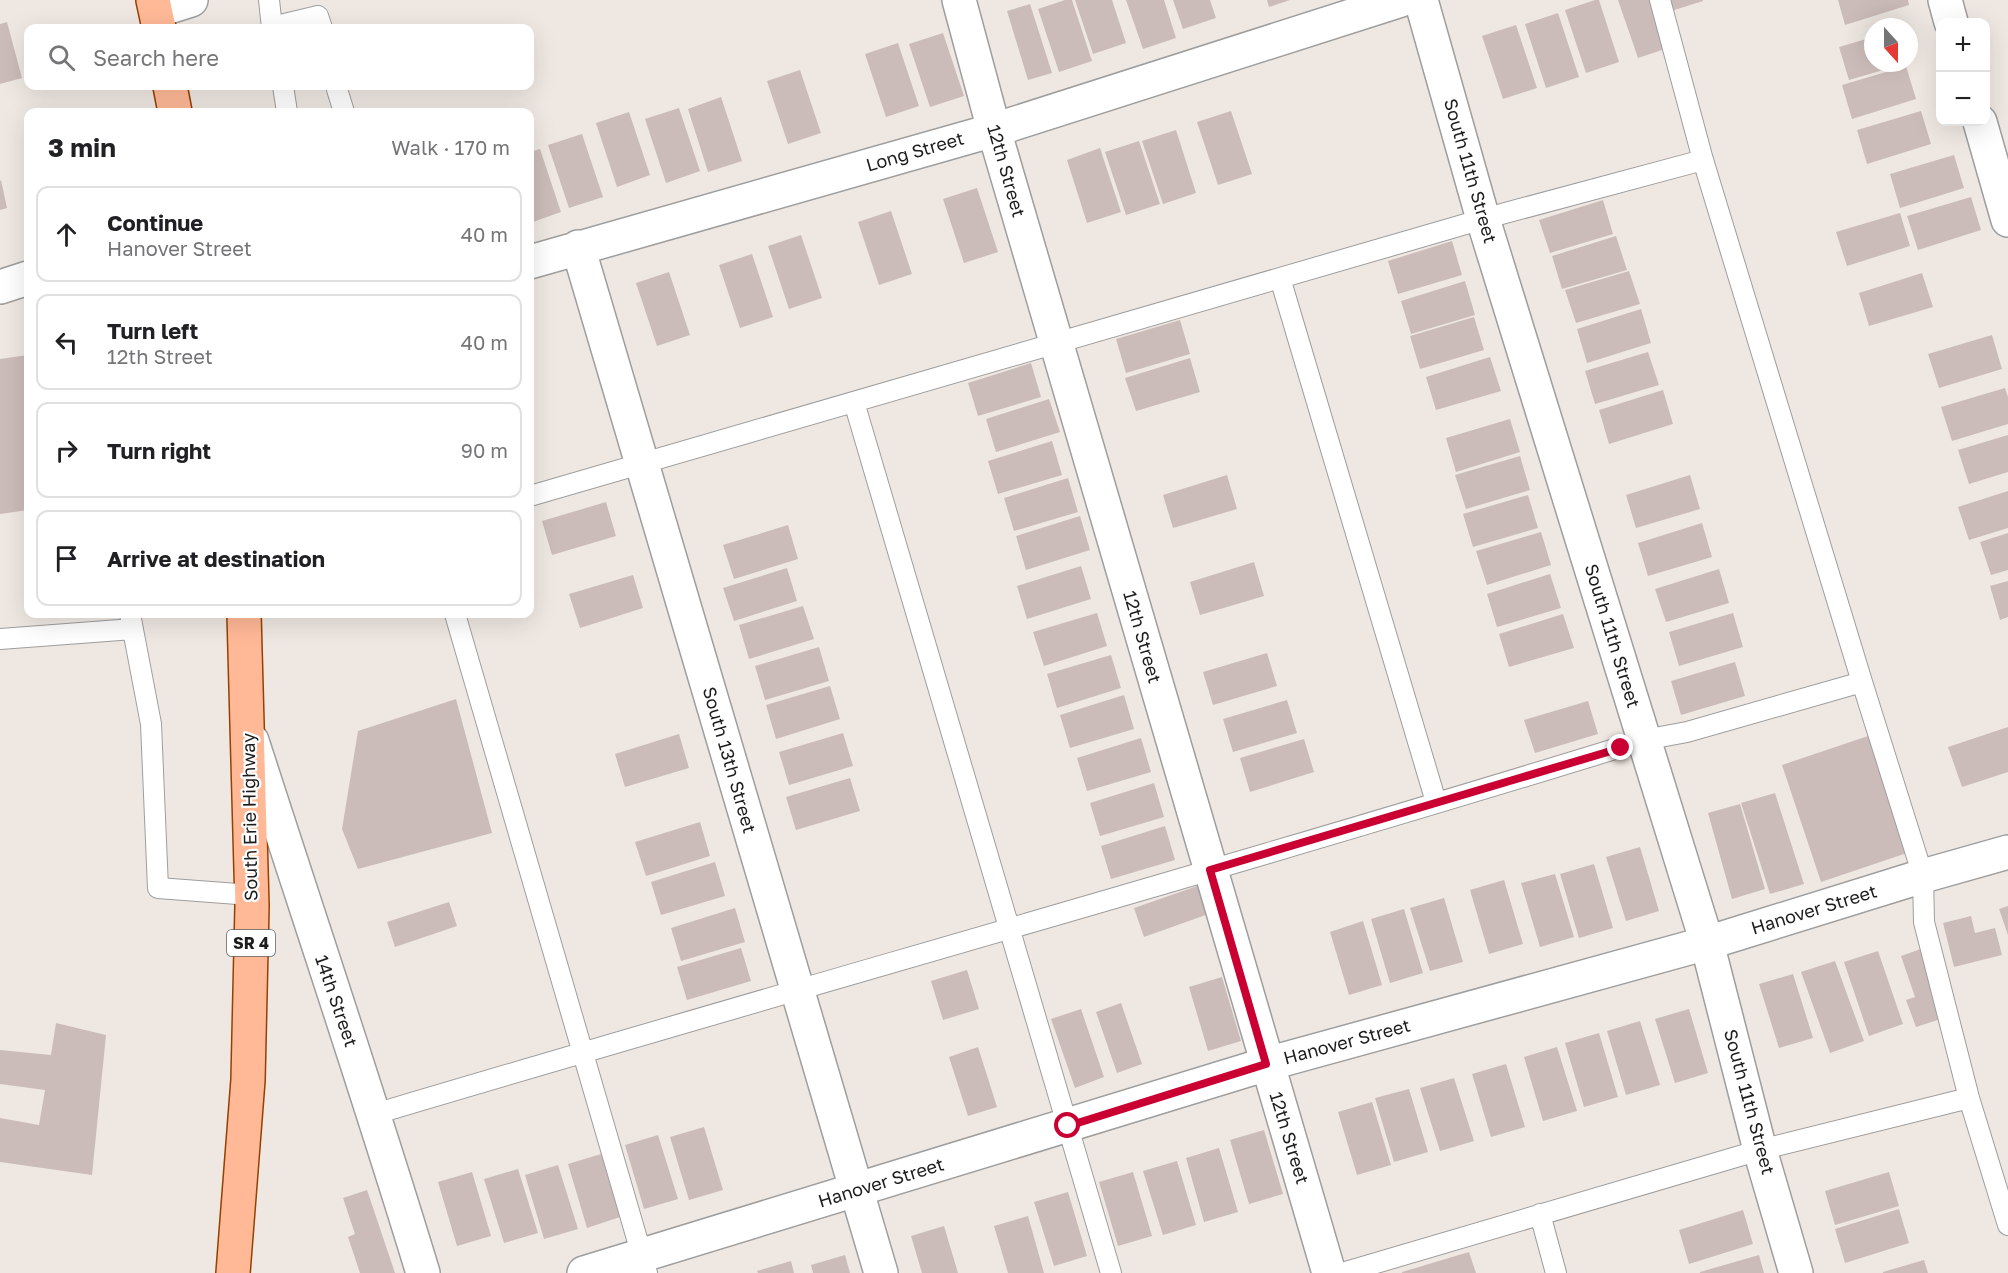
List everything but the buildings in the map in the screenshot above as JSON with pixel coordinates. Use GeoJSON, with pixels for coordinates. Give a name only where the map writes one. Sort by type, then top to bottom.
{"type":"FeatureCollection","features":[{"type":"Feature","properties":{"kind":"main road"},"geometry":{"type":"LineString","coordinates":[[171,90],[174,108]]}},
{"type":"Feature","properties":{"kind":"main road","name":"South Erie Highway"},"geometry":{"type":"LineString","coordinates":[[233,1273],[248,1080],[251,895],[244,618]]}},
{"type":"Feature","properties":{"kind":"street"},"geometry":{"type":"LineString","coordinates":[[156,13],[191,0]]}},
{"type":"Feature","properties":{"kind":"street","name":"12th Street"},"geometry":{"type":"LineString","coordinates":[[959,0],[994,130],[1329,1273]]}},
{"type":"Feature","properties":{"kind":"street","name":"Long Street"},"geometry":{"type":"LineString","coordinates":[[534,261],[994,130],[1401,0]]}},
{"type":"Feature","properties":{"kind":"street","name":"South 11th Street"},"geometry":{"type":"LineString","coordinates":[[1421,0],[1483,219],[1707,943],[1760,1150],[1796,1273]]}},
{"type":"Feature","properties":{"kind":"street"},"geometry":{"type":"LineString","coordinates":[[1945,0],[1950,18]]}},
{"type":"Feature","properties":{"kind":"street"},"geometry":{"type":"LineString","coordinates":[[1981,126],[2008,220]]}},
{"type":"Feature","properties":{"kind":"street","name":"South 13th Street"},"geometry":{"type":"LineString","coordinates":[[578,247],[881,1273]]}},
{"type":"Feature","properties":{"kind":"street"},"geometry":{"type":"LineString","coordinates":[[0,287],[24,279]]}},
{"type":"Feature","properties":{"kind":"street","name":"14th Street"},"geometry":{"type":"LineString","coordinates":[[248,730],[375,1114],[423,1273]]}},
{"type":"Feature","properties":{"kind":"street","name":"Hanover Street"},"geometry":{"type":"LineString","coordinates":[[584,1273],[644,1264],[857,1190],[1266,1064],[1707,943],[2008,852]]}},
{"type":"Feature","properties":{"kind":"lane"},"geometry":{"type":"LineString","coordinates":[[269,0],[272,24]]}},
{"type":"Feature","properties":{"kind":"lane"},"geometry":{"type":"LineString","coordinates":[[1660,0],[1703,160],[1923,876],[1924,922],[1969,1098],[2008,1225]]}},
{"type":"Feature","properties":{"kind":"lane"},"geometry":{"type":"LineString","coordinates":[[286,24],[318,15],[321,24]]}},
{"type":"Feature","properties":{"kind":"lane"},"geometry":{"type":"LineString","coordinates":[[284,90],[287,108]]}},
{"type":"Feature","properties":{"kind":"lane"},"geometry":{"type":"LineString","coordinates":[[337,90],[343,108]]}},
{"type":"Feature","properties":{"kind":"lane"},"geometry":{"type":"LineString","coordinates":[[534,495],[1483,219],[1703,160]]}},
{"type":"Feature","properties":{"kind":"lane"},"geometry":{"type":"LineString","coordinates":[[1280,278],[1436,802]]}},
{"type":"Feature","properties":{"kind":"lane"},"geometry":{"type":"LineString","coordinates":[[854,402],[1111,1273]]}},
{"type":"Feature","properties":{"kind":"lane"},"geometry":{"type":"LineString","coordinates":[[456,618],[644,1264]]}},
{"type":"Feature","properties":{"kind":"lane"},"geometry":{"type":"LineString","coordinates":[[0,639],[131,621],[151,723],[158,888],[251,895]]}},
{"type":"Feature","properties":{"kind":"lane"},"geometry":{"type":"LineString","coordinates":[[375,1114],[1210,870],[1644,740],[1687,732],[1862,682]]}},
{"type":"Feature","properties":{"kind":"lane"},"geometry":{"type":"LineString","coordinates":[[1342,1273],[1760,1150],[1969,1098]]}},
{"type":"Feature","properties":{"kind":"lane"},"geometry":{"type":"LineString","coordinates":[[1540,1214],[1556,1273]]}},
{"type":"Feature","properties":{"kind":"route"},"geometry":{"type":"LineString","coordinates":[[1068,1126],[1266,1064],[1210,870],[1621,748]]}}]}
